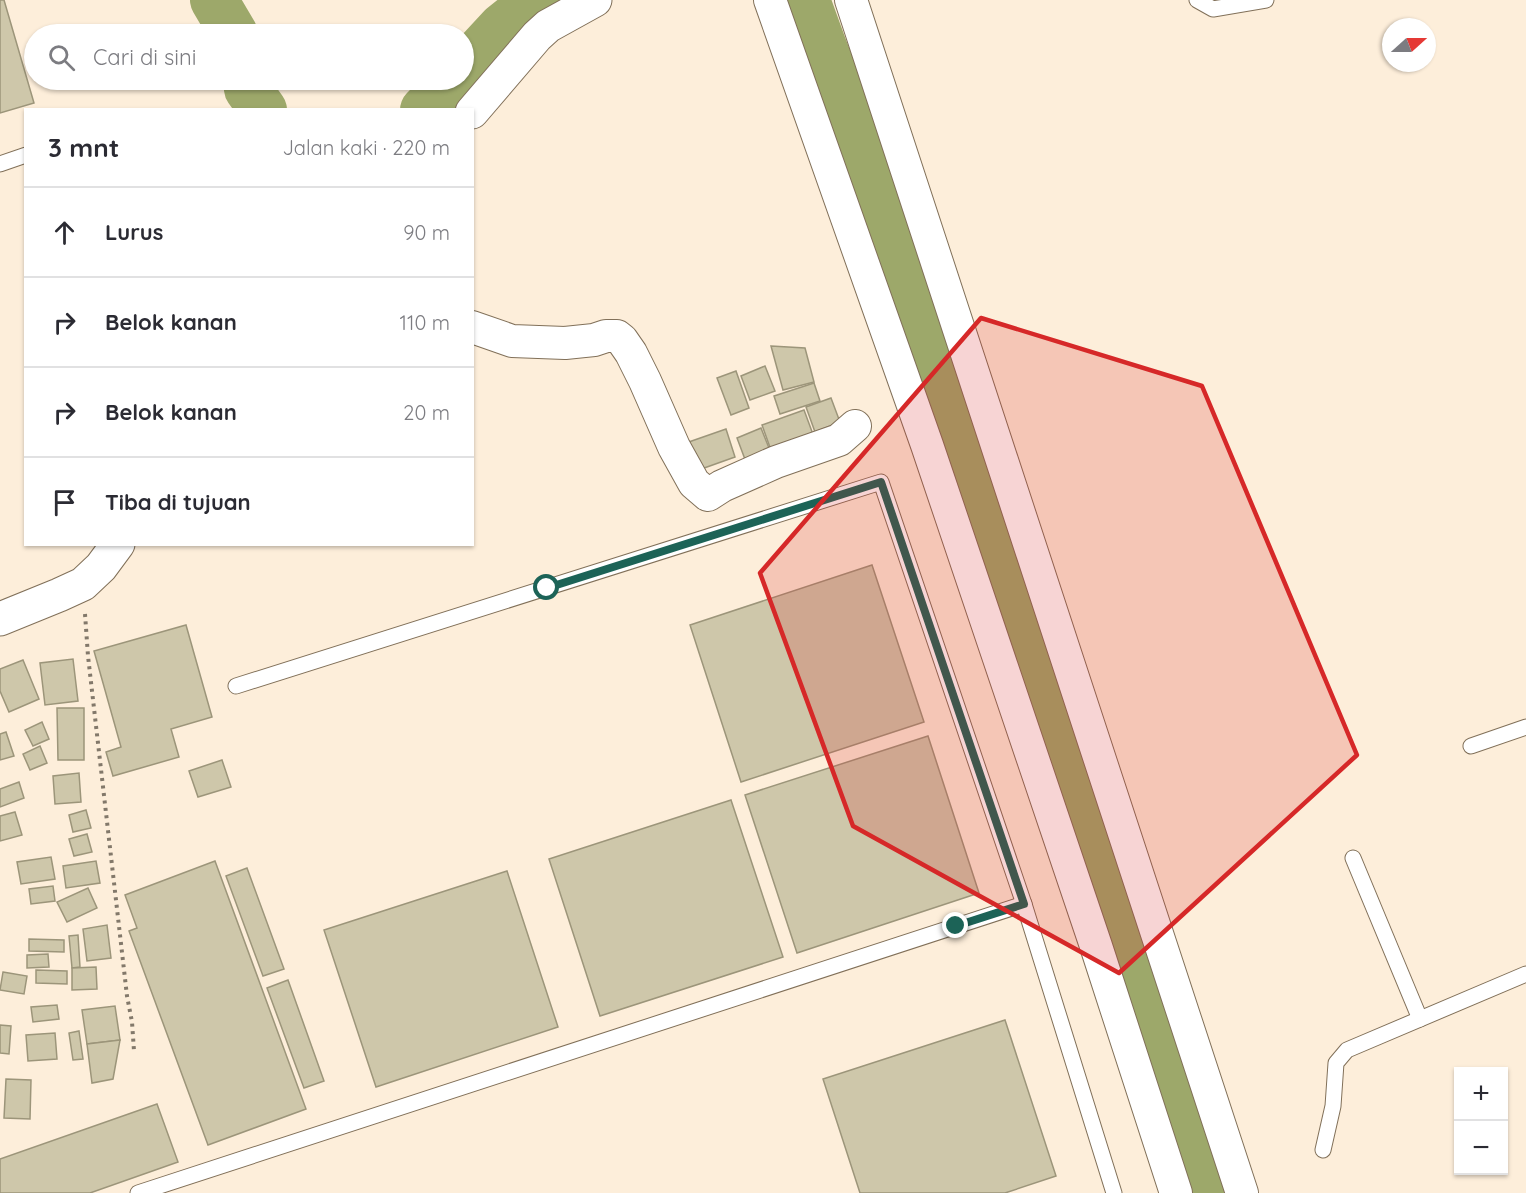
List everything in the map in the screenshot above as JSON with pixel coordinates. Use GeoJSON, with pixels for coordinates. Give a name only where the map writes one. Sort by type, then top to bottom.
{"type":"FeatureCollection","features":[{"type":"Feature","properties":{"kind":"street"},"geometry":{"type":"LineString","coordinates":[[474,110],[548,26],[595,0]]}},
{"type":"Feature","properties":{"kind":"street"},"geometry":{"type":"LineString","coordinates":[[770,0],[927,445],[1096,946],[1176,1193]]}},
{"type":"Feature","properties":{"kind":"street"},"geometry":{"type":"LineString","coordinates":[[851,0],[1242,1193]]}},
{"type":"Feature","properties":{"kind":"street"},"geometry":{"type":"LineString","coordinates":[[474,328],[512,341],[566,343],[617,336],[631,353],[674,447],[694,483],[708,495],[722,486],[776,462],[839,440],[855,426]]}},
{"type":"Feature","properties":{"kind":"street"},"geometry":{"type":"LineString","coordinates":[[0,620],[83,584],[116,546]]}},
{"type":"Feature","properties":{"kind":"lane"},"geometry":{"type":"LineString","coordinates":[[1197,0],[1213,9],[1266,0]]}},
{"type":"Feature","properties":{"kind":"lane"},"geometry":{"type":"LineString","coordinates":[[0,164],[24,156]]}},
{"type":"Feature","properties":{"kind":"lane"},"geometry":{"type":"LineString","coordinates":[[236,686],[881,482],[1024,904],[1114,1193]]}},
{"type":"Feature","properties":{"kind":"lane"},"geometry":{"type":"LineString","coordinates":[[1471,746],[1526,727]]}},
{"type":"Feature","properties":{"kind":"lane"},"geometry":{"type":"LineString","coordinates":[[1353,858],[1420,1019]]}},
{"type":"Feature","properties":{"kind":"lane"},"geometry":{"type":"LineString","coordinates":[[138,1193],[1024,904]]}},
{"type":"Feature","properties":{"kind":"lane"},"geometry":{"type":"LineString","coordinates":[[1323,1150],[1333,1106],[1336,1063],[1347,1050],[1526,974]]}},
{"type":"Feature","properties":{"kind":"path"},"geometry":{"type":"LineString","coordinates":[[83,584],[88,656],[134,1051]]}},
{"type":"Feature","properties":{"kind":"highlighted area"},"geometry":{"type":"Polygon","coordinates":[[[981,318],[1202,386],[1357,755],[1119,973],[853,826],[760,573],[981,318]]]}},
{"type":"Feature","properties":{"kind":"building"},"geometry":{"type":"Polygon","coordinates":[[[0,0],[4,0],[24,69],[24,90],[30,90],[34,103],[0,113],[0,0]]]}},
{"type":"Feature","properties":{"kind":"building"},"geometry":{"type":"Polygon","coordinates":[[[771,346],[805,348],[814,382],[783,390],[771,346]]]}},
{"type":"Feature","properties":{"kind":"building"},"geometry":{"type":"Polygon","coordinates":[[[765,366],[775,391],[750,400],[741,376],[765,366]]]}},
{"type":"Feature","properties":{"kind":"building"},"geometry":{"type":"Polygon","coordinates":[[[736,371],[749,408],[731,415],[717,378],[736,371]]]}},
{"type":"Feature","properties":{"kind":"building"},"geometry":{"type":"Polygon","coordinates":[[[814,383],[820,401],[780,414],[774,396],[814,383]]]}},
{"type":"Feature","properties":{"kind":"building"},"geometry":{"type":"Polygon","coordinates":[[[831,398],[840,422],[815,432],[806,407],[831,398]]]}},
{"type":"Feature","properties":{"kind":"building"},"geometry":{"type":"Polygon","coordinates":[[[804,410],[814,437],[772,453],[762,425],[804,410]]]}},
{"type":"Feature","properties":{"kind":"building"},"geometry":{"type":"Polygon","coordinates":[[[761,428],[771,453],[746,462],[737,438],[761,428]]]}},
{"type":"Feature","properties":{"kind":"building"},"geometry":{"type":"Polygon","coordinates":[[[726,429],[735,457],[693,472],[683,444],[726,429]]]}},
{"type":"Feature","properties":{"kind":"building"},"geometry":{"type":"Polygon","coordinates":[[[872,565],[924,722],[741,782],[690,625],[872,565]]]}},
{"type":"Feature","properties":{"kind":"building"},"geometry":{"type":"Polygon","coordinates":[[[186,625],[212,717],[171,729],[179,757],[113,776],[106,752],[121,747],[94,651],[186,625]]]}},
{"type":"Feature","properties":{"kind":"building"},"geometry":{"type":"Polygon","coordinates":[[[73,659],[78,701],[45,705],[40,663],[73,659]]]}},
{"type":"Feature","properties":{"kind":"building"},"geometry":{"type":"Polygon","coordinates":[[[23,660],[39,699],[9,712],[0,691],[0,669],[23,660]]]}},
{"type":"Feature","properties":{"kind":"building"},"geometry":{"type":"Polygon","coordinates":[[[57,708],[84,708],[84,760],[58,760],[57,708]]]}},
{"type":"Feature","properties":{"kind":"building"},"geometry":{"type":"Polygon","coordinates":[[[42,722],[49,739],[33,746],[25,730],[42,722]]]}},
{"type":"Feature","properties":{"kind":"building"},"geometry":{"type":"Polygon","coordinates":[[[6,732],[14,756],[0,760],[0,734],[6,732]]]}},
{"type":"Feature","properties":{"kind":"building"},"geometry":{"type":"Polygon","coordinates":[[[928,736],[979,893],[797,953],[745,795],[928,736]]]}},
{"type":"Feature","properties":{"kind":"building"},"geometry":{"type":"Polygon","coordinates":[[[40,746],[47,763],[30,770],[23,754],[40,746]]]}},
{"type":"Feature","properties":{"kind":"building"},"geometry":{"type":"Polygon","coordinates":[[[222,760],[231,787],[198,797],[189,771],[222,760]]]}},
{"type":"Feature","properties":{"kind":"building"},"geometry":{"type":"Polygon","coordinates":[[[79,773],[81,802],[55,804],[53,776],[79,773]]]}},
{"type":"Feature","properties":{"kind":"building"},"geometry":{"type":"Polygon","coordinates":[[[19,782],[24,798],[0,807],[0,789],[19,782]]]}},
{"type":"Feature","properties":{"kind":"building"},"geometry":{"type":"Polygon","coordinates":[[[731,800],[783,957],[600,1016],[549,859],[731,800]]]}},
{"type":"Feature","properties":{"kind":"building"},"geometry":{"type":"Polygon","coordinates":[[[86,810],[91,828],[73,832],[69,815],[86,810]]]}},
{"type":"Feature","properties":{"kind":"building"},"geometry":{"type":"Polygon","coordinates":[[[15,812],[22,835],[0,841],[0,816],[15,812]]]}},
{"type":"Feature","properties":{"kind":"building"},"geometry":{"type":"Polygon","coordinates":[[[87,834],[92,852],[74,856],[69,839],[87,834]]]}},
{"type":"Feature","properties":{"kind":"building"},"geometry":{"type":"Polygon","coordinates":[[[51,857],[55,879],[21,884],[17,862],[51,857]]]}},
{"type":"Feature","properties":{"kind":"building"},"geometry":{"type":"Polygon","coordinates":[[[96,861],[100,883],[66,888],[63,866],[96,861]]]}},
{"type":"Feature","properties":{"kind":"building"},"geometry":{"type":"Polygon","coordinates":[[[215,861],[306,1109],[208,1145],[129,931],[137,928],[125,895],[215,861]]]}},
{"type":"Feature","properties":{"kind":"building"},"geometry":{"type":"Polygon","coordinates":[[[247,868],[284,969],[263,976],[226,876],[247,868]]]}},
{"type":"Feature","properties":{"kind":"building"},"geometry":{"type":"Polygon","coordinates":[[[507,871],[558,1027],[376,1087],[324,930],[507,871]]]}},
{"type":"Feature","properties":{"kind":"building"},"geometry":{"type":"Polygon","coordinates":[[[53,886],[55,901],[31,904],[29,889],[53,886]]]}},
{"type":"Feature","properties":{"kind":"building"},"geometry":{"type":"Polygon","coordinates":[[[88,888],[97,908],[67,922],[57,902],[88,888]]]}},
{"type":"Feature","properties":{"kind":"building"},"geometry":{"type":"Polygon","coordinates":[[[107,925],[111,958],[87,961],[83,929],[107,925]]]}},
{"type":"Feature","properties":{"kind":"building"},"geometry":{"type":"Polygon","coordinates":[[[78,935],[80,967],[72,968],[69,936],[78,935]]]}},
{"type":"Feature","properties":{"kind":"building"},"geometry":{"type":"Polygon","coordinates":[[[29,939],[64,940],[64,952],[29,951],[29,939]]]}},
{"type":"Feature","properties":{"kind":"building"},"geometry":{"type":"Polygon","coordinates":[[[48,954],[49,967],[27,968],[27,955],[48,954]]]}},
{"type":"Feature","properties":{"kind":"building"},"geometry":{"type":"Polygon","coordinates":[[[96,967],[97,989],[72,990],[72,968],[96,967]]]}},
{"type":"Feature","properties":{"kind":"building"},"geometry":{"type":"Polygon","coordinates":[[[36,970],[67,971],[67,984],[36,983],[36,970]]]}},
{"type":"Feature","properties":{"kind":"building"},"geometry":{"type":"Polygon","coordinates":[[[3,972],[27,976],[24,994],[0,990],[3,972]]]}},
{"type":"Feature","properties":{"kind":"building"},"geometry":{"type":"Polygon","coordinates":[[[288,980],[324,1081],[304,1088],[267,988],[288,980]]]}},
{"type":"Feature","properties":{"kind":"building"},"geometry":{"type":"Polygon","coordinates":[[[57,1005],[59,1019],[33,1022],[31,1007],[57,1005]]]}},
{"type":"Feature","properties":{"kind":"building"},"geometry":{"type":"Polygon","coordinates":[[[115,1006],[120,1040],[87,1044],[82,1010],[115,1006]]]}},
{"type":"Feature","properties":{"kind":"building"},"geometry":{"type":"Polygon","coordinates":[[[1005,1020],[1056,1176],[1005,1193],[860,1193],[823,1079],[1005,1020]]]}},
{"type":"Feature","properties":{"kind":"building"},"geometry":{"type":"Polygon","coordinates":[[[0,1025],[11,1026],[9,1054],[0,1053],[0,1025]]]}},
{"type":"Feature","properties":{"kind":"building"},"geometry":{"type":"Polygon","coordinates":[[[79,1031],[83,1059],[73,1060],[69,1033],[79,1031]]]}},
{"type":"Feature","properties":{"kind":"building"},"geometry":{"type":"Polygon","coordinates":[[[55,1033],[57,1059],[28,1061],[26,1035],[55,1033]]]}},
{"type":"Feature","properties":{"kind":"building"},"geometry":{"type":"Polygon","coordinates":[[[120,1040],[113,1079],[92,1083],[87,1044],[120,1040]]]}},
{"type":"Feature","properties":{"kind":"building"},"geometry":{"type":"Polygon","coordinates":[[[6,1079],[31,1080],[30,1119],[4,1118],[6,1079]]]}},
{"type":"Feature","properties":{"kind":"building"},"geometry":{"type":"Polygon","coordinates":[[[157,1104],[178,1162],[90,1193],[0,1193],[0,1159],[157,1104]]]}},
{"type":"Feature","properties":{"kind":"waterway"},"geometry":{"type":"LineString","coordinates":[[214,0],[228,24]]}},
{"type":"Feature","properties":{"kind":"waterway"},"geometry":{"type":"LineString","coordinates":[[474,57],[502,27],[536,0]]}},
{"type":"Feature","properties":{"kind":"waterway"},"geometry":{"type":"LineString","coordinates":[[806,0],[845,102],[1212,1193]]}},
{"type":"Feature","properties":{"kind":"waterway"},"geometry":{"type":"LineString","coordinates":[[249,90],[262,108]]}},
{"type":"Feature","properties":{"kind":"waterway"},"geometry":{"type":"LineString","coordinates":[[426,108],[443,90]]}},
{"type":"Feature","properties":{"kind":"route"},"geometry":{"type":"LineString","coordinates":[[547,588],[881,482],[1024,904],[956,926]]}}]}
